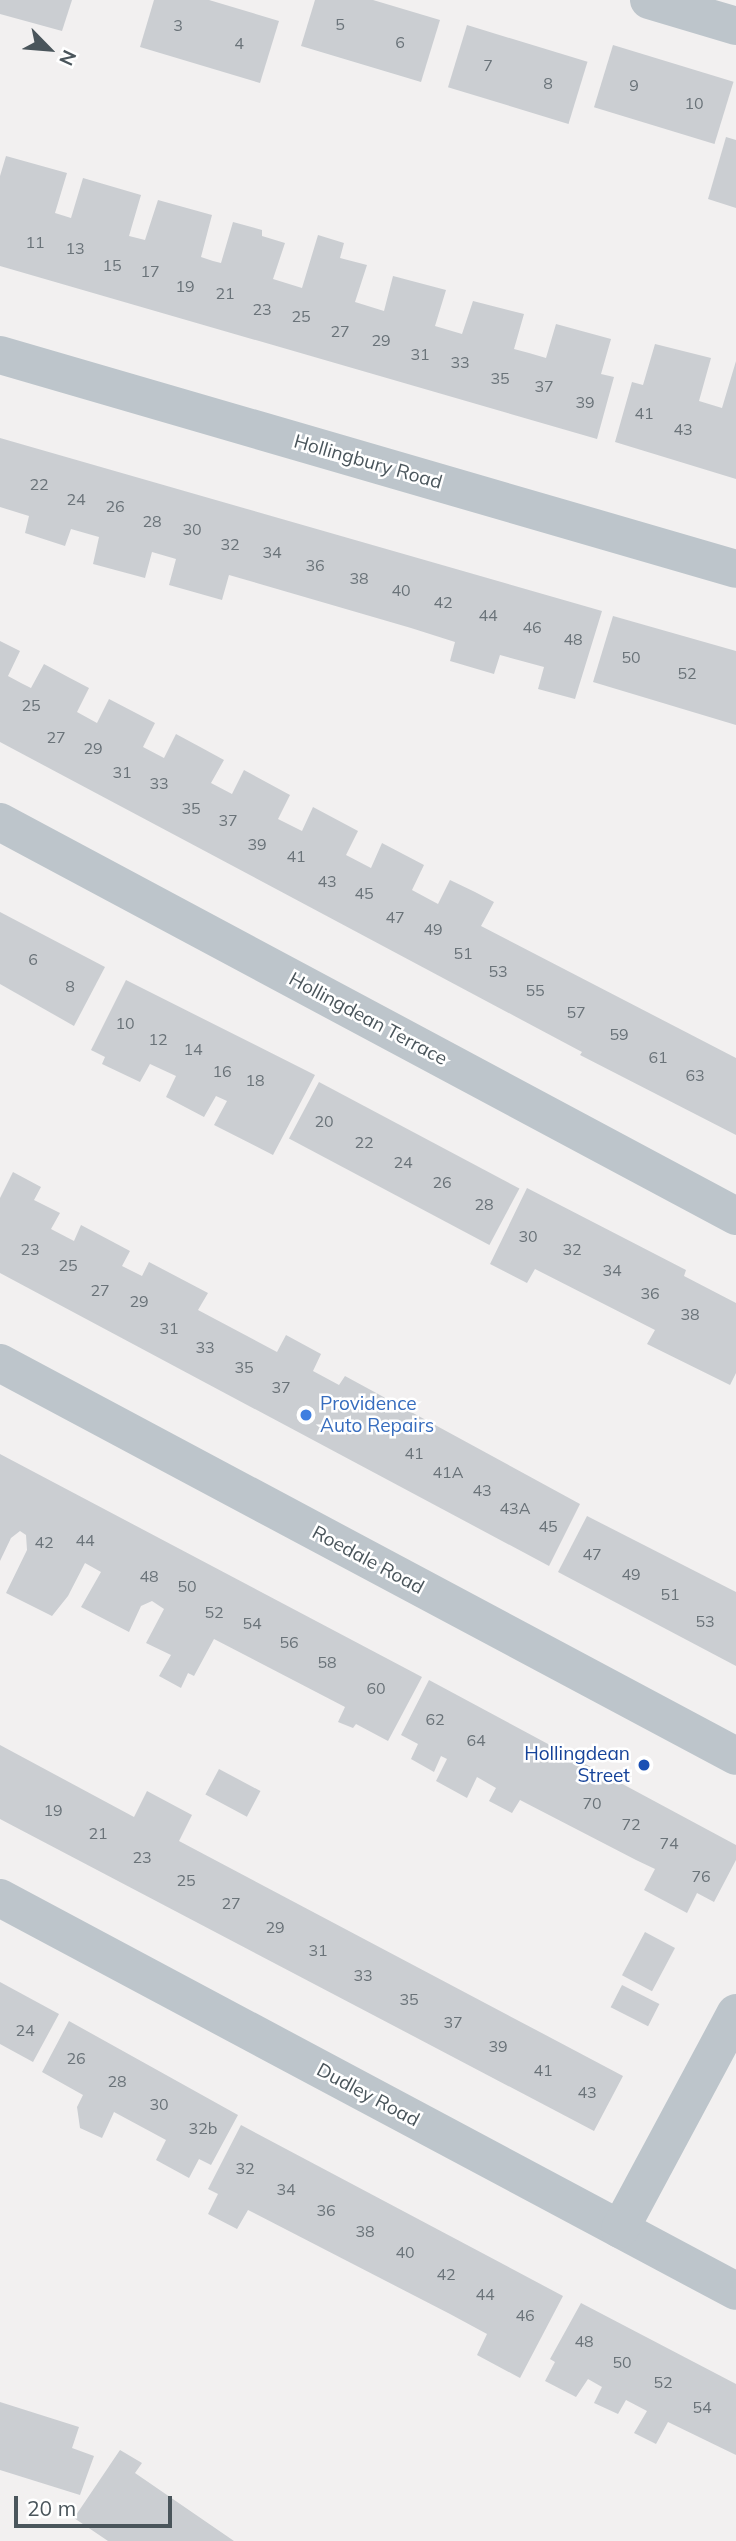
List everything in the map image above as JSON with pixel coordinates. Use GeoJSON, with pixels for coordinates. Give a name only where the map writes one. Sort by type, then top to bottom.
{"type":"FeatureCollection","features":[{"type":"Feature","properties":{"kind":"street"},"geometry":{"type":"LineString","coordinates":[[649,0],[736,26]]}},
{"type":"Feature","properties":{"kind":"street","name":"Hollingbury Road"},"geometry":{"type":"LineString","coordinates":[[0,355],[736,569]]}},
{"type":"Feature","properties":{"kind":"street","name":"Hollingdean Terrace"},"geometry":{"type":"LineString","coordinates":[[0,822],[736,1216]]}},
{"type":"Feature","properties":{"kind":"street","name":"Roedale Road"},"geometry":{"type":"LineString","coordinates":[[0,1363],[736,1756]]}},
{"type":"Feature","properties":{"kind":"street","name":"Dudley Road"},"geometry":{"type":"LineString","coordinates":[[0,1898],[736,2291]]}},
{"type":"Feature","properties":{"kind":"street"},"geometry":{"type":"LineString","coordinates":[[620,2229],[736,2013]]}},
{"type":"Feature","properties":{"kind":"building"},"geometry":{"type":"Polygon","coordinates":[[[0,0],[72,0],[62,31],[0,14],[0,0]]]}},
{"type":"Feature","properties":{"kind":"building"},"geometry":{"type":"Polygon","coordinates":[[[154,0],[209,0],[279,21],[260,83],[140,47],[154,0]]]}},
{"type":"Feature","properties":{"kind":"building"},"geometry":{"type":"Polygon","coordinates":[[[315,0],[373,0],[440,20],[421,82],[301,46],[315,0]]]}},
{"type":"Feature","properties":{"kind":"building"},"geometry":{"type":"Polygon","coordinates":[[[467,25],[587,62],[568,124],[448,87],[467,25]]]}},
{"type":"Feature","properties":{"kind":"building"},"geometry":{"type":"Polygon","coordinates":[[[613,45],[733,82],[714,144],[594,107],[613,45]]]}},
{"type":"Feature","properties":{"kind":"building"},"geometry":{"type":"Polygon","coordinates":[[[726,137],[736,140],[736,208],[708,199],[726,137]]]}},
{"type":"Feature","properties":{"kind":"building"},"geometry":{"type":"Polygon","coordinates":[[[6,156],[67,173],[55,213],[71,218],[83,178],[141,195],[129,236],[145,240],[158,200],[212,215],[201,257],[213,261],[221,263],[233,222],[262,230],[262,236],[285,243],[273,279],[302,288],[318,235],[344,243],[340,258],[367,265],[355,302],[384,311],[393,276],[446,290],[435,326],[462,334],[473,301],[524,314],[514,349],[546,358],[556,324],[611,339],[601,374],[614,377],[597,439],[0,266],[0,176],[6,156]]]}},
{"type":"Feature","properties":{"kind":"building"},"geometry":{"type":"Polygon","coordinates":[[[655,344],[711,358],[699,401],[722,408],[736,361],[736,479],[615,442],[632,382],[643,385],[655,344]]]}},
{"type":"Feature","properties":{"kind":"building"},"geometry":{"type":"Polygon","coordinates":[[[0,438],[602,611],[575,699],[538,689],[544,667],[500,655],[494,674],[450,661],[455,642],[229,575],[222,600],[169,585],[176,559],[152,552],[145,578],[93,564],[99,537],[71,529],[65,546],[25,533],[29,516],[0,507],[0,438]]]}},
{"type":"Feature","properties":{"kind":"building"},"geometry":{"type":"Polygon","coordinates":[[[613,616],[736,651],[736,725],[593,682],[613,616]]]}},
{"type":"Feature","properties":{"kind":"building"},"geometry":{"type":"Polygon","coordinates":[[[0,641],[20,651],[8,676],[31,688],[44,664],[89,688],[77,712],[97,723],[109,699],[155,723],[143,747],[164,758],[176,734],[224,760],[211,783],[232,794],[244,770],[290,795],[278,819],[302,831],[313,807],[358,831],[346,855],[371,868],[382,843],[424,865],[412,890],[438,904],[450,880],[475,892],[494,902],[481,926],[736,1058],[736,1135],[580,1055],[582,1052],[0,742],[0,641]]]}},
{"type":"Feature","properties":{"kind":"building"},"geometry":{"type":"Polygon","coordinates":[[[0,912],[105,967],[74,1026],[0,984],[0,912]]]}},
{"type":"Feature","properties":{"kind":"building"},"geometry":{"type":"Polygon","coordinates":[[[126,980],[315,1075],[273,1155],[214,1125],[227,1101],[216,1096],[204,1117],[166,1097],[176,1076],[150,1064],[140,1082],[102,1064],[105,1057],[91,1050],[126,980]]]}},
{"type":"Feature","properties":{"kind":"building"},"geometry":{"type":"Polygon","coordinates":[[[319,1082],[519,1189],[489,1245],[289,1139],[319,1082]]]}},
{"type":"Feature","properties":{"kind":"building"},"geometry":{"type":"Polygon","coordinates":[[[13,1172],[41,1187],[34,1200],[60,1213],[51,1229],[74,1241],[81,1225],[130,1251],[122,1266],[142,1276],[149,1262],[208,1293],[198,1310],[277,1352],[286,1335],[321,1354],[313,1371],[339,1385],[345,1376],[580,1504],[549,1566],[0,1273],[0,1198],[13,1172]]]}},
{"type":"Feature","properties":{"kind":"building"},"geometry":{"type":"Polygon","coordinates":[[[527,1188],[686,1270],[684,1276],[736,1303],[736,1373],[730,1385],[647,1344],[655,1330],[535,1269],[527,1283],[490,1264],[527,1188]]]}},
{"type":"Feature","properties":{"kind":"building"},"geometry":{"type":"Polygon","coordinates":[[[0,1454],[422,1677],[388,1741],[356,1724],[353,1728],[338,1722],[345,1707],[214,1639],[194,1676],[188,1673],[181,1688],[159,1676],[171,1655],[146,1643],[164,1609],[152,1601],[141,1606],[129,1632],[81,1607],[101,1572],[85,1563],[68,1596],[52,1616],[6,1593],[27,1550],[26,1535],[20,1531],[11,1538],[0,1561],[0,1454]]]}},
{"type":"Feature","properties":{"kind":"building"},"geometry":{"type":"Polygon","coordinates":[[[587,1516],[736,1592],[736,1666],[558,1572],[587,1516]]]}},
{"type":"Feature","properties":{"kind":"building"},"geometry":{"type":"Polygon","coordinates":[[[429,1680],[736,1845],[736,1860],[714,1902],[697,1893],[687,1913],[644,1890],[655,1869],[520,1800],[512,1813],[489,1801],[496,1788],[477,1777],[467,1798],[436,1781],[447,1759],[441,1756],[434,1772],[411,1759],[418,1744],[401,1735],[429,1680]]]}},
{"type":"Feature","properties":{"kind":"building"},"geometry":{"type":"Polygon","coordinates":[[[0,1745],[134,1817],[147,1791],[192,1815],[179,1841],[623,2076],[594,2131],[0,1819],[0,1745]]]}},
{"type":"Feature","properties":{"kind":"building"},"geometry":{"type":"Polygon","coordinates":[[[219,1769],[260,1791],[247,1817],[205,1795],[219,1769]]]}},
{"type":"Feature","properties":{"kind":"building"},"geometry":{"type":"Polygon","coordinates":[[[645,1932],[675,1948],[652,1991],[622,1975],[645,1932]]]}},
{"type":"Feature","properties":{"kind":"building"},"geometry":{"type":"Polygon","coordinates":[[[0,1982],[59,2014],[33,2062],[0,2044],[0,1982]]]}},
{"type":"Feature","properties":{"kind":"building"},"geometry":{"type":"Polygon","coordinates":[[[622,1985],[659,2004],[648,2026],[611,2007],[622,1985]]]}},
{"type":"Feature","properties":{"kind":"building"},"geometry":{"type":"Polygon","coordinates":[[[69,2021],[238,2115],[211,2165],[199,2159],[189,2178],[156,2160],[166,2140],[114,2112],[102,2138],[80,2128],[77,2107],[83,2095],[42,2072],[69,2021]]]}},
{"type":"Feature","properties":{"kind":"building"},"geometry":{"type":"Polygon","coordinates":[[[241,2125],[563,2296],[520,2378],[477,2355],[487,2334],[450,2314],[248,2210],[237,2229],[208,2214],[218,2194],[208,2189],[241,2125]]]}},
{"type":"Feature","properties":{"kind":"building"},"geometry":{"type":"Polygon","coordinates":[[[581,2303],[736,2384],[736,2455],[668,2422],[656,2444],[634,2433],[647,2411],[626,2400],[618,2414],[594,2403],[602,2387],[588,2379],[576,2397],[545,2381],[555,2362],[550,2359],[581,2303]]]}},
{"type":"Feature","properties":{"kind":"building"},"geometry":{"type":"Polygon","coordinates":[[[0,2402],[79,2427],[72,2448],[94,2456],[80,2495],[0,2470],[0,2402]]]}},
{"type":"Feature","properties":{"kind":"building"},"geometry":{"type":"Polygon","coordinates":[[[120,2450],[142,2463],[135,2473],[234,2541],[108,2541],[74,2518],[120,2450]]]}},
{"type":"Feature","properties":{"kind":"place","name":"Providence Auto Repairs"},"geometry":{"type":"Point","coordinates":[306,1415]}},
{"type":"Feature","properties":{"kind":"place","name":"Hollingdean Street"},"geometry":{"type":"Point","coordinates":[644,1765]}}]}
